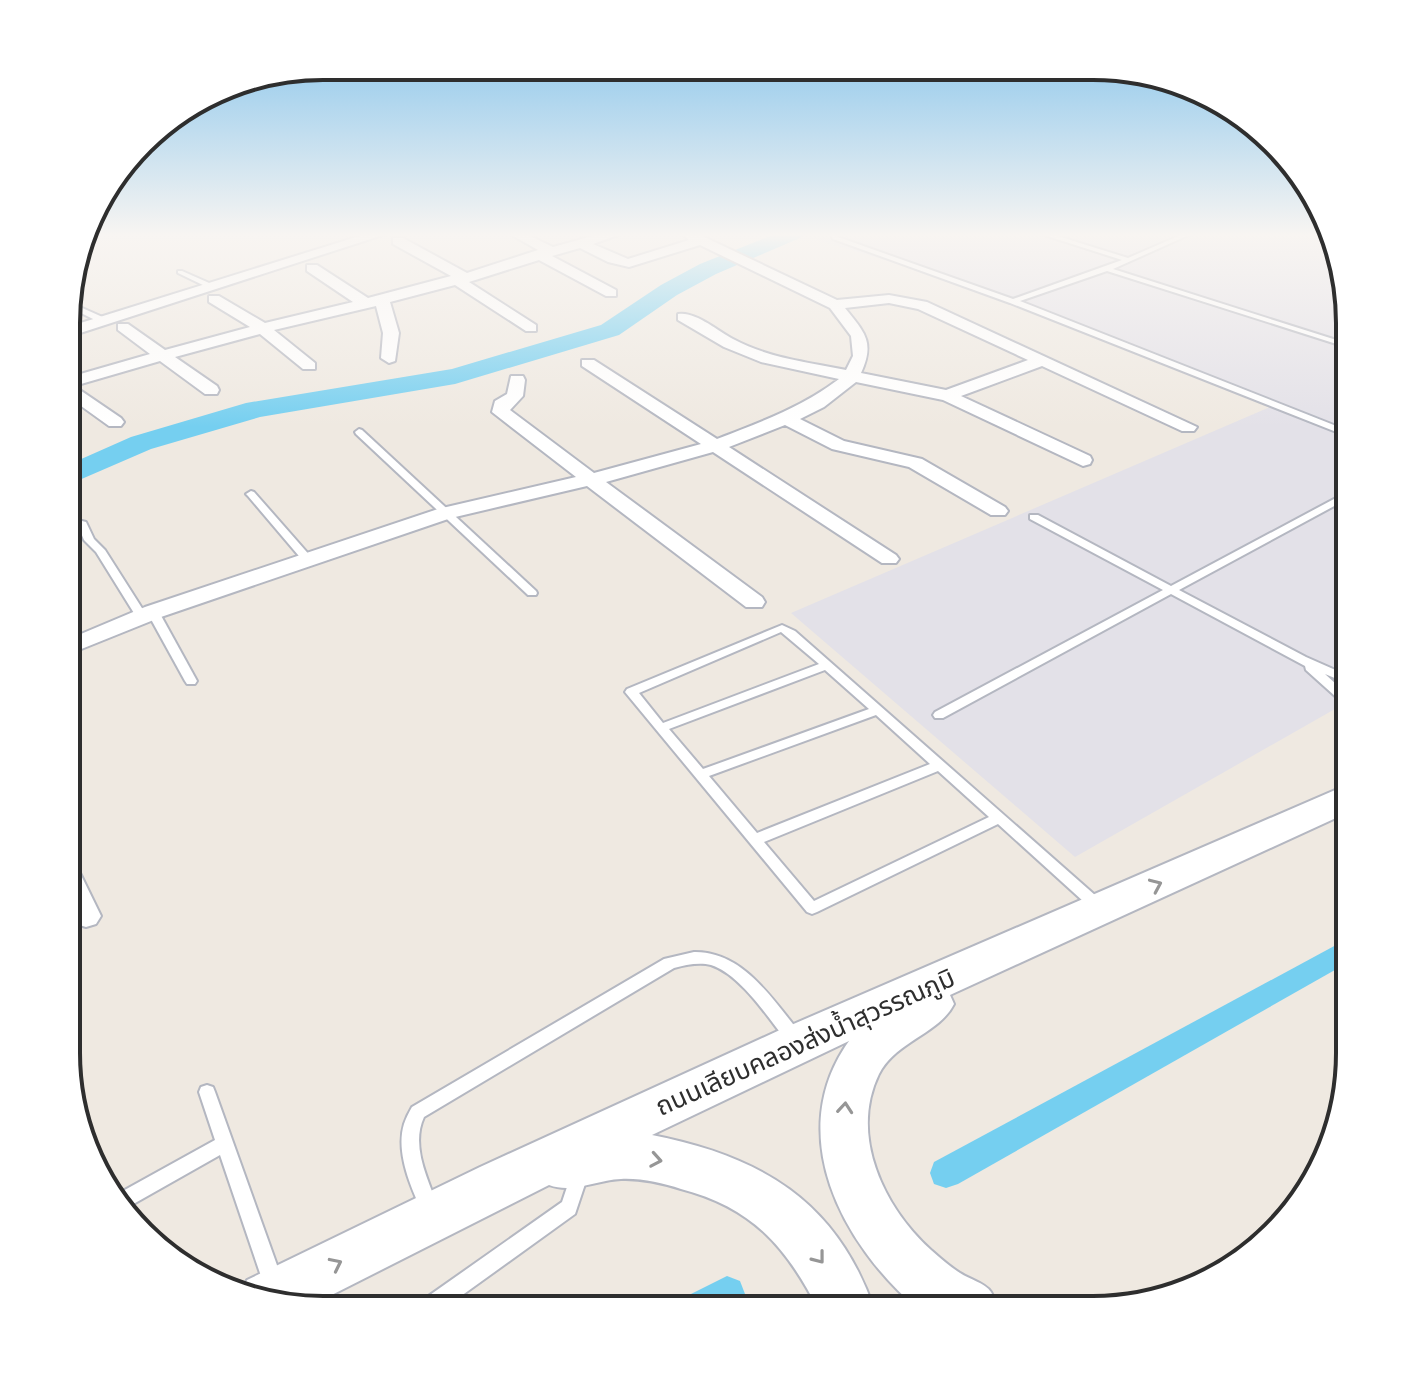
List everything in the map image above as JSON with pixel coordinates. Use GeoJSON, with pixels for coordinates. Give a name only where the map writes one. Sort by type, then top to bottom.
{"type":"FeatureCollection","features":[{"type":"Feature","properties":{"kind":"main road","name":"ถนนเลียบคลองส่งน้ำสุวรรณภูมิ"},"geometry":{"type":"LineString","coordinates":[[280,1292],[498,1184],[798,1043],[1335,803]]}},
{"type":"Feature","properties":{"kind":"main road"},"geometry":{"type":"LineString","coordinates":[[948,1295],[910,1271],[880,1230],[854,1184],[842,1140],[846,1094],[860,1063],[882,1034],[1079,919]]}},
{"type":"Feature","properties":{"kind":"main road"},"geometry":{"type":"LineString","coordinates":[[498,1184],[584,1162],[628,1155],[668,1162],[726,1180],[781,1212],[826,1265],[840,1295]]}},
{"type":"Feature","properties":{"kind":"street"},"geometry":{"type":"LineString","coordinates":[[80,328],[193,298]]}},
{"type":"Feature","properties":{"kind":"street"},"geometry":{"type":"LineString","coordinates":[[220,298],[309,366]]}},
{"type":"Feature","properties":{"kind":"street"},"geometry":{"type":"LineString","coordinates":[[358,298],[365,303]]}},
{"type":"Feature","properties":{"kind":"street"},"geometry":{"type":"LineString","coordinates":[[80,379],[261,327],[388,298]]}},
{"type":"Feature","properties":{"kind":"street"},"geometry":{"type":"LineString","coordinates":[[488,298],[531,328]]}},
{"type":"Feature","properties":{"kind":"street"},"geometry":{"type":"LineString","coordinates":[[80,642],[147,614],[445,513],[592,479],[715,446],[786,419],[818,403],[851,378],[861,356],[859,336],[835,305],[821,298]]}},
{"type":"Feature","properties":{"kind":"street"},"geometry":{"type":"LineString","coordinates":[[835,305],[889,299],[912,302],[1188,427]]}},
{"type":"Feature","properties":{"kind":"street"},"geometry":{"type":"LineString","coordinates":[[382,300],[391,333],[389,358]]}},
{"type":"Feature","properties":{"kind":"street"},"geometry":{"type":"LineString","coordinates":[[683,317],[745,352],[851,378],[948,396],[1083,460]]}},
{"type":"Feature","properties":{"kind":"street"},"geometry":{"type":"LineString","coordinates":[[123,327],[211,390]]}},
{"type":"Feature","properties":{"kind":"street"},"geometry":{"type":"LineString","coordinates":[[948,396],[967,386],[1040,361]]}},
{"type":"Feature","properties":{"kind":"street"},"geometry":{"type":"LineString","coordinates":[[588,363],[889,559]]}},
{"type":"Feature","properties":{"kind":"street"},"geometry":{"type":"LineString","coordinates":[[517,380],[515,396],[501,405],[501,412],[754,602]]}},
{"type":"Feature","properties":{"kind":"street"},"geometry":{"type":"LineString","coordinates":[[80,397],[115,422]]}},
{"type":"Feature","properties":{"kind":"street"},"geometry":{"type":"LineString","coordinates":[[786,419],[838,445],[915,463],[998,511]]}},
{"type":"Feature","properties":{"kind":"street"},"geometry":{"type":"LineString","coordinates":[[81,905],[86,916]]}},
{"type":"Feature","properties":{"kind":"lane"},"geometry":{"type":"LineString","coordinates":[[1005,298],[1335,428]]}},
{"type":"Feature","properties":{"kind":"lane"},"geometry":{"type":"LineString","coordinates":[[1013,301],[1021,298]]}},
{"type":"Feature","properties":{"kind":"lane"},"geometry":{"type":"LineString","coordinates":[[1199,298],[1335,342]]}},
{"type":"Feature","properties":{"kind":"lane"},"geometry":{"type":"LineString","coordinates":[[81,310],[104,321]]}},
{"type":"Feature","properties":{"kind":"lane"},"geometry":{"type":"LineString","coordinates":[[359,432],[532,593]]}},
{"type":"Feature","properties":{"kind":"lane"},"geometry":{"type":"LineString","coordinates":[[251,494],[308,560]]}},
{"type":"Feature","properties":{"kind":"lane"},"geometry":{"type":"LineString","coordinates":[[939,715],[1335,501]]}},
{"type":"Feature","properties":{"kind":"lane"},"geometry":{"type":"LineString","coordinates":[[1034,517],[1302,660],[1335,673]]}},
{"type":"Feature","properties":{"kind":"lane"},"geometry":{"type":"LineString","coordinates":[[82,524],[89,540],[100,550],[147,614],[191,681]]}},
{"type":"Feature","properties":{"kind":"lane"},"geometry":{"type":"LineString","coordinates":[[999,818],[812,908],[631,692],[782,628],[999,818],[1079,919]]}},
{"type":"Feature","properties":{"kind":"lane"},"geometry":{"type":"LineString","coordinates":[[1302,660],[1335,689]]}},
{"type":"Feature","properties":{"kind":"lane"},"geometry":{"type":"LineString","coordinates":[[661,728],[826,665]]}},
{"type":"Feature","properties":{"kind":"lane"},"geometry":{"type":"LineString","coordinates":[[700,775],[878,710]]}},
{"type":"Feature","properties":{"kind":"lane"},"geometry":{"type":"LineString","coordinates":[[755,840],[939,765]]}},
{"type":"Feature","properties":{"kind":"lane"},"geometry":{"type":"LineString","coordinates":[[432,1217],[407,1139],[409,1126],[418,1112],[669,963],[692,957],[719,962],[742,978],[798,1043]]}},
{"type":"Feature","properties":{"kind":"lane"},"geometry":{"type":"LineString","coordinates":[[207,1092],[226,1143],[269,1289]]}},
{"type":"Feature","properties":{"kind":"lane"},"geometry":{"type":"LineString","coordinates":[[128,1197],[226,1143]]}},
{"type":"Feature","properties":{"kind":"lane"},"geometry":{"type":"LineString","coordinates":[[447,1295],[569,1208],[584,1162]]}},
{"type":"Feature","properties":{"kind":"shaded area"},"geometry":{"type":"Polygon","coordinates":[[[997,298],[1334,298],[1335,709],[1075,857],[791,613],[1270,407],[997,298]]]}},
{"type":"Feature","properties":{"kind":"waterway"},"geometry":{"type":"LineString","coordinates":[[80,470],[141,443],[256,409],[455,376],[610,330],[657,298]]}},
{"type":"Feature","properties":{"kind":"waterway"},"geometry":{"type":"LineString","coordinates":[[946,1173],[1335,957]]}}]}
